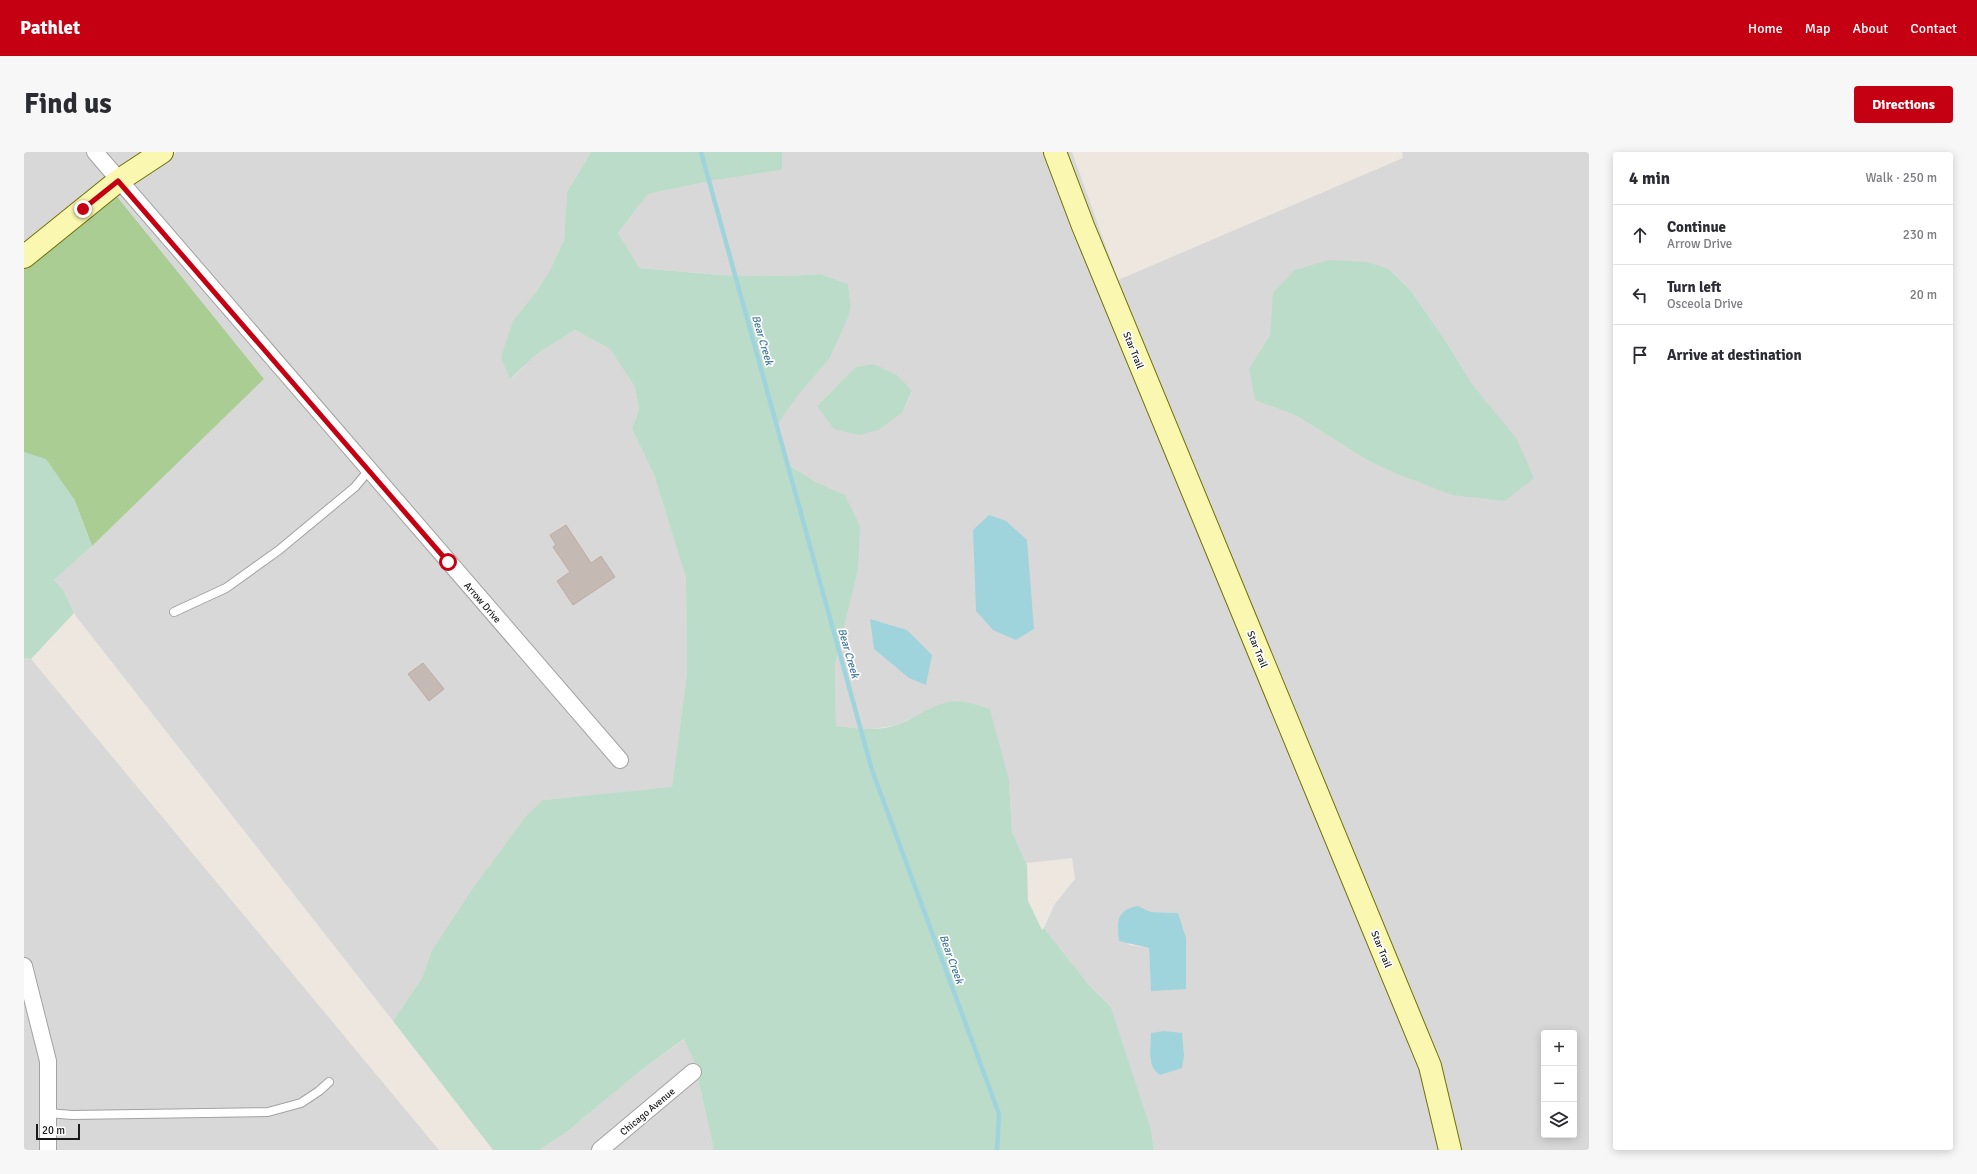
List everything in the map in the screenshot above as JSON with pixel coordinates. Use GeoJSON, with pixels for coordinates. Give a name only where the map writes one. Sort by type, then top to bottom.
{"type":"FeatureCollection","features":[{"type":"Feature","properties":{"kind":"street","name":"Arrow Drive"},"geometry":{"type":"LineString","coordinates":[[95,152],[118,181],[620,760]]}},
{"type":"Feature","properties":{"kind":"street"},"geometry":{"type":"LineString","coordinates":[[24,256],[118,181],[162,152]]}},
{"type":"Feature","properties":{"kind":"street","name":"Star Trail"},"geometry":{"type":"LineString","coordinates":[[1056,152],[1083,226],[1430,1066],[1450,1150]]}},
{"type":"Feature","properties":{"kind":"street"},"geometry":{"type":"LineString","coordinates":[[24,966],[48,1061],[48,1150]]}},
{"type":"Feature","properties":{"kind":"street","name":"Chicago Avenue"},"geometry":{"type":"LineString","coordinates":[[600,1150],[693,1072]]}},
{"type":"Feature","properties":{"kind":"lane"},"geometry":{"type":"LineString","coordinates":[[174,612],[226,588],[279,550],[355,487],[369,470]]}},
{"type":"Feature","properties":{"kind":"lane"},"geometry":{"type":"LineString","coordinates":[[48,1113],[72,1115],[268,1112],[301,1103],[319,1092],[329,1082]]}},
{"type":"Feature","properties":{"kind":"shaded area"},"geometry":{"type":"Polygon","coordinates":[[[24,152],[148,152],[24,246],[24,152]]]}},
{"type":"Feature","properties":{"kind":"shaded area"},"geometry":{"type":"Polygon","coordinates":[[[177,152],[591,152],[567,192],[564,240],[549,272],[534,295],[511,379],[538,353],[575,330],[610,349],[635,387],[639,409],[632,429],[654,475],[686,578],[687,673],[672,788],[543,800],[431,952],[422,978],[393,1021],[75,615],[64,591],[54,580],[82,555],[264,379],[115,194],[177,152]]]}},
{"type":"Feature","properties":{"kind":"shaded area"},"geometry":{"type":"Polygon","coordinates":[[[782,152],[1046,152],[1422,1068],[1441,1150],[1154,1150],[1151,1129],[1111,1007],[1089,985],[1044,928],[1054,905],[1075,879],[1072,858],[1027,863],[1027,865],[1012,832],[1009,780],[930,708],[898,725],[867,730],[836,726],[835,664],[843,628],[845,495],[816,482],[785,463],[776,427],[847,320],[851,308],[848,284],[821,274],[788,276],[720,275],[640,268],[618,233],[648,194],[716,180],[782,170],[782,152]],[[835,388],[817,406],[879,430],[902,413],[912,392],[835,388]],[[1138,906],[1129,945],[1149,948],[1151,990],[1178,913],[1151,912],[1138,906]],[[1151,1048],[1150,1061],[1182,1068],[1151,1048]]]}},
{"type":"Feature","properties":{"kind":"shaded area"},"geometry":{"type":"Polygon","coordinates":[[[1064,152],[1072,152],[1118,280],[1403,158],[1402,152],[1589,152],[1589,1150],[1459,1150],[1064,152]],[[1389,269],[1270,335],[1249,368],[1256,400],[1297,416],[1367,460],[1452,495],[1472,384],[1447,343],[1411,291],[1389,269]]]}},
{"type":"Feature","properties":{"kind":"shaded area"},"geometry":{"type":"Polygon","coordinates":[[[24,658],[31,659],[439,1150],[24,1150],[24,658]]]}},
{"type":"Feature","properties":{"kind":"shaded area"},"geometry":{"type":"Polygon","coordinates":[[[685,1039],[694,1061],[714,1150],[539,1150],[564,1134],[644,1068],[685,1039]]]}},
{"type":"Feature","properties":{"kind":"green space"},"geometry":{"type":"Polygon","coordinates":[[[591,152],[782,152],[782,170],[716,180],[648,194],[618,233],[640,268],[720,275],[788,276],[821,274],[848,284],[851,308],[829,359],[798,395],[776,427],[785,463],[816,482],[845,495],[860,526],[858,569],[835,664],[836,726],[866,729],[889,727],[903,723],[930,708],[954,701],[970,703],[990,709],[1009,780],[1012,832],[1027,865],[1028,901],[1042,930],[1044,928],[1089,985],[1111,1007],[1151,1129],[1154,1150],[714,1150],[694,1061],[684,1039],[644,1068],[564,1134],[539,1150],[493,1150],[393,1021],[422,978],[431,952],[471,891],[526,816],[543,800],[672,787],[687,673],[686,578],[654,475],[632,429],[639,409],[635,387],[610,349],[575,330],[538,353],[510,379],[501,357],[513,321],[534,295],[549,272],[564,240],[567,192],[591,152]]]}},
{"type":"Feature","properties":{"kind":"green space"},"geometry":{"type":"Polygon","coordinates":[[[115,194],[264,379],[92,546],[74,499],[24,452],[24,267],[115,194]]]}},
{"type":"Feature","properties":{"kind":"green space"},"geometry":{"type":"Polygon","coordinates":[[[1329,260],[1367,262],[1389,269],[1411,291],[1447,343],[1472,384],[1517,439],[1534,478],[1505,501],[1452,495],[1395,473],[1367,460],[1297,416],[1255,400],[1249,368],[1270,335],[1273,293],[1295,270],[1329,260]]]}},
{"type":"Feature","properties":{"kind":"green space"},"geometry":{"type":"Polygon","coordinates":[[[874,364],[897,375],[912,391],[902,413],[879,430],[859,435],[834,429],[817,406],[856,367],[874,364]]]}},
{"type":"Feature","properties":{"kind":"green space"},"geometry":{"type":"Polygon","coordinates":[[[24,452],[46,459],[74,499],[92,546],[54,580],[64,591],[75,615],[74,613],[31,659],[24,658],[24,452]]]}},
{"type":"Feature","properties":{"kind":"water"},"geometry":{"type":"Polygon","coordinates":[[[989,515],[1006,521],[1027,540],[1034,629],[1016,640],[993,630],[976,611],[973,530],[989,515]]]}},
{"type":"Feature","properties":{"kind":"water"},"geometry":{"type":"Polygon","coordinates":[[[870,619],[907,630],[932,655],[926,685],[909,678],[874,649],[870,619]]]}},
{"type":"Feature","properties":{"kind":"water"},"geometry":{"type":"Polygon","coordinates":[[[1138,906],[1151,912],[1178,913],[1186,938],[1186,989],[1151,991],[1149,948],[1119,941],[1118,923],[1122,914],[1125,910],[1138,906]]]}},
{"type":"Feature","properties":{"kind":"water"},"geometry":{"type":"Polygon","coordinates":[[[1164,1031],[1182,1033],[1184,1056],[1182,1068],[1160,1075],[1153,1067],[1151,1062],[1151,1033],[1164,1031]]]}},
{"type":"Feature","properties":{"kind":"building"},"geometry":{"type":"Polygon","coordinates":[[[566,525],[591,563],[601,556],[615,577],[573,605],[557,581],[570,572],[553,547],[556,545],[550,535],[566,525]]]}},
{"type":"Feature","properties":{"kind":"building"},"geometry":{"type":"Polygon","coordinates":[[[423,663],[444,689],[429,701],[408,674],[423,663]]]}},
{"type":"Feature","properties":{"kind":"waterway","name":"Bear Creek"},"geometry":{"type":"LineString","coordinates":[[701,152],[872,770],[999,1114],[997,1150]]}},
{"type":"Feature","properties":{"kind":"route"},"geometry":{"type":"LineString","coordinates":[[83,209],[118,181],[448,562]]}}]}
